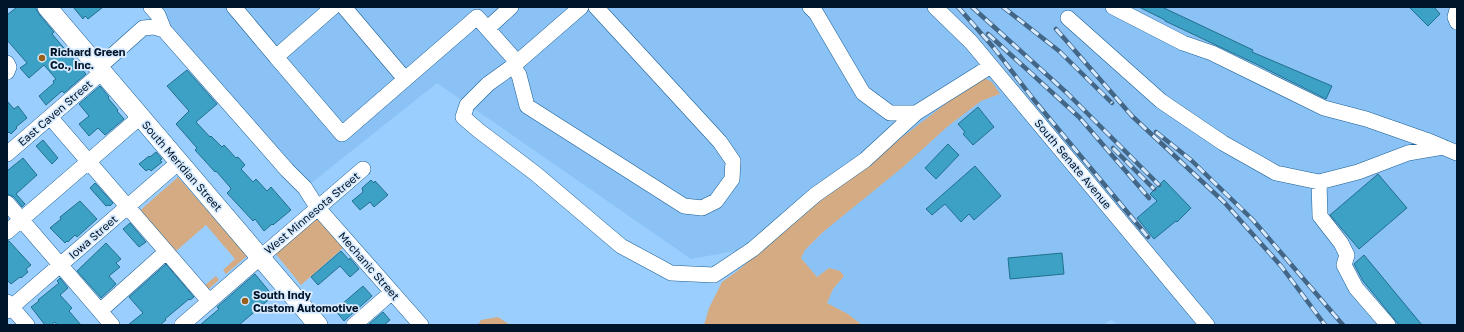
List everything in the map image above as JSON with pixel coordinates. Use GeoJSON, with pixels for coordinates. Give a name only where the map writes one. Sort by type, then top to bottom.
{"type":"FeatureCollection","features":[{"type":"Feature","properties":{"kind":"main road","name":"South Meridian Street"},"geometry":{"type":"LineString","coordinates":[[47,7],[318,325]]}},
{"type":"Feature","properties":{"kind":"street","name":"Mechanic Street"},"geometry":{"type":"LineString","coordinates":[[151,7],[158,15],[164,30],[287,170],[305,188],[317,207],[421,325]]}},
{"type":"Feature","properties":{"kind":"street"},"geometry":{"type":"LineString","coordinates":[[234,7],[342,134],[406,79],[473,12],[488,28],[515,64],[527,106],[684,206],[702,208],[716,201],[732,180],[733,161],[720,142],[596,7]]}},
{"type":"Feature","properties":{"kind":"street"},"geometry":{"type":"LineString","coordinates":[[276,57],[333,7]]}},
{"type":"Feature","properties":{"kind":"street"},"geometry":{"type":"LineString","coordinates":[[344,7],[406,79]]}},
{"type":"Feature","properties":{"kind":"street"},"geometry":{"type":"LineString","coordinates":[[488,28],[512,7]]}},
{"type":"Feature","properties":{"kind":"street"},"geometry":{"type":"LineString","coordinates":[[580,7],[515,64],[488,84],[467,105],[463,116],[478,130],[536,174],[621,246],[671,273],[714,275],[753,249],[815,195],[865,160],[916,113],[991,66]]}},
{"type":"Feature","properties":{"kind":"street"},"geometry":{"type":"LineString","coordinates":[[810,7],[816,13],[863,92],[890,113],[916,113]]}},
{"type":"Feature","properties":{"kind":"street"},"geometry":{"type":"LineString","coordinates":[[1114,7],[1182,43],[1212,53],[1324,108],[1366,119],[1426,140],[1457,153]]}},
{"type":"Feature","properties":{"kind":"street"},"geometry":{"type":"LineString","coordinates":[[1457,10],[1455,17],[1457,22]]}},
{"type":"Feature","properties":{"kind":"street","name":"South Senate Avenue"},"geometry":{"type":"LineString","coordinates":[[940,12],[971,42],[1207,325]]}},
{"type":"Feature","properties":{"kind":"street"},"geometry":{"type":"LineString","coordinates":[[1068,18],[1161,101],[1223,143],[1276,173],[1320,182],[1358,172],[1408,153],[1443,147]]}},
{"type":"Feature","properties":{"kind":"street","name":"East Caven Street"},"geometry":{"type":"LineString","coordinates":[[7,154],[50,117],[99,69],[106,60],[143,28],[154,27],[164,30]]}},
{"type":"Feature","properties":{"kind":"street"},"geometry":{"type":"LineString","coordinates":[[7,63],[9,67],[7,72]]}},
{"type":"Feature","properties":{"kind":"street"},"geometry":{"type":"LineString","coordinates":[[50,117],[209,302]]}},
{"type":"Feature","properties":{"kind":"street"},"geometry":{"type":"LineString","coordinates":[[7,232],[140,117]]}},
{"type":"Feature","properties":{"kind":"street","name":"Iowa Street"},"geometry":{"type":"LineString","coordinates":[[8,307],[60,265],[179,162]]}},
{"type":"Feature","properties":{"kind":"street","name":"West Minnesota Street"},"geometry":{"type":"LineString","coordinates":[[182,325],[317,207],[364,169]]}},
{"type":"Feature","properties":{"kind":"street"},"geometry":{"type":"LineString","coordinates":[[1320,182],[1320,216],[1341,243],[1347,255],[1344,265],[1356,288],[1388,325]]}},
{"type":"Feature","properties":{"kind":"street"},"geometry":{"type":"LineString","coordinates":[[7,203],[112,325]]}},
{"type":"Feature","properties":{"kind":"street"},"geometry":{"type":"LineString","coordinates":[[100,311],[166,252]]}},
{"type":"Feature","properties":{"kind":"street"},"geometry":{"type":"LineString","coordinates":[[354,325],[392,292]]}},
{"type":"Feature","properties":{"kind":"street"},"geometry":{"type":"LineString","coordinates":[[8,307],[26,325]]}},
{"type":"Feature","properties":{"kind":"shaded area"},"geometry":{"type":"Polygon","coordinates":[[[151,7],[1457,7],[1457,325],[1117,325],[1111,320],[1103,325],[862,325],[848,314],[827,303],[833,289],[844,276],[840,271],[829,268],[817,277],[801,258],[805,250],[823,232],[902,167],[947,127],[981,101],[1000,94],[974,83],[832,191],[768,245],[691,259],[437,83],[305,188],[151,7]]]}},
{"type":"Feature","properties":{"kind":"shaded area"},"geometry":{"type":"Polygon","coordinates":[[[984,78],[992,82],[1000,94],[981,101],[947,127],[903,167],[823,232],[805,250],[801,258],[817,277],[829,268],[840,271],[844,276],[833,289],[827,303],[848,314],[862,325],[704,325],[709,308],[722,282],[736,272],[832,191],[974,82],[984,78]]]}},
{"type":"Feature","properties":{"kind":"shaded area"},"geometry":{"type":"Polygon","coordinates":[[[178,177],[247,256],[226,274],[223,270],[235,259],[206,225],[176,251],[205,285],[216,276],[219,280],[204,293],[136,214],[178,177]]]}},
{"type":"Feature","properties":{"kind":"shaded area"},"geometry":{"type":"Polygon","coordinates":[[[321,215],[344,247],[301,285],[275,253],[321,215]]]}},
{"type":"Feature","properties":{"kind":"shaded area"},"geometry":{"type":"Polygon","coordinates":[[[498,317],[510,325],[478,325],[481,320],[498,317]]]}},
{"type":"Feature","properties":{"kind":"building"},"geometry":{"type":"Polygon","coordinates":[[[17,7],[35,7],[54,32],[52,34],[86,74],[64,93],[62,91],[46,105],[39,96],[54,83],[53,81],[56,79],[44,65],[29,78],[20,68],[27,63],[7,40],[7,15],[17,7]]]}},
{"type":"Feature","properties":{"kind":"building"},"geometry":{"type":"Polygon","coordinates":[[[73,7],[103,7],[88,19],[85,16],[83,19],[73,7]]]}},
{"type":"Feature","properties":{"kind":"building"},"geometry":{"type":"Polygon","coordinates":[[[1139,7],[1162,7],[1253,50],[1252,52],[1332,86],[1326,99],[1139,7]]]}},
{"type":"Feature","properties":{"kind":"building"},"geometry":{"type":"Polygon","coordinates":[[[1409,7],[1434,7],[1440,14],[1428,26],[1409,7]]]}},
{"type":"Feature","properties":{"kind":"building"},"geometry":{"type":"Polygon","coordinates":[[[187,70],[217,104],[196,122],[222,147],[224,145],[236,158],[238,157],[245,165],[241,169],[253,182],[256,179],[267,191],[271,187],[291,210],[264,231],[255,219],[253,221],[227,193],[231,189],[230,187],[195,150],[197,148],[176,124],[189,111],[167,86],[187,70]]]}},
{"type":"Feature","properties":{"kind":"building"},"geometry":{"type":"Polygon","coordinates":[[[100,86],[124,119],[105,135],[98,128],[89,136],[79,124],[89,116],[79,104],[100,86]]]}},
{"type":"Feature","properties":{"kind":"building"},"geometry":{"type":"Polygon","coordinates":[[[7,101],[14,109],[18,106],[27,118],[16,127],[17,128],[11,134],[9,132],[7,134],[7,101]]]}},
{"type":"Feature","properties":{"kind":"building"},"geometry":{"type":"Polygon","coordinates":[[[978,107],[994,127],[973,145],[963,134],[965,132],[958,124],[978,107]]]}},
{"type":"Feature","properties":{"kind":"building"},"geometry":{"type":"Polygon","coordinates":[[[43,140],[58,158],[52,164],[36,146],[43,140]]]}},
{"type":"Feature","properties":{"kind":"building"},"geometry":{"type":"Polygon","coordinates":[[[948,144],[959,155],[936,179],[925,168],[948,144]]]}},
{"type":"Feature","properties":{"kind":"building"},"geometry":{"type":"Polygon","coordinates":[[[156,152],[162,159],[160,160],[162,162],[151,171],[149,169],[146,171],[139,164],[156,152]]]}},
{"type":"Feature","properties":{"kind":"building"},"geometry":{"type":"Polygon","coordinates":[[[23,158],[37,175],[16,194],[25,204],[22,207],[14,197],[7,194],[7,171],[23,158]]]}},
{"type":"Feature","properties":{"kind":"building"},"geometry":{"type":"Polygon","coordinates":[[[975,166],[1001,196],[974,220],[969,214],[961,222],[945,204],[932,215],[926,209],[975,166]]]}},
{"type":"Feature","properties":{"kind":"building"},"geometry":{"type":"Polygon","coordinates":[[[1378,174],[1407,208],[1359,249],[1330,215],[1378,174]]]}},
{"type":"Feature","properties":{"kind":"building"},"geometry":{"type":"Polygon","coordinates":[[[371,180],[374,183],[375,181],[388,195],[374,207],[370,202],[360,210],[352,201],[363,192],[362,188],[371,180]]]}},
{"type":"Feature","properties":{"kind":"building"},"geometry":{"type":"Polygon","coordinates":[[[1164,180],[1191,208],[1177,222],[1176,221],[1154,239],[1137,218],[1157,201],[1150,194],[1164,180]]]}},
{"type":"Feature","properties":{"kind":"building"},"geometry":{"type":"Polygon","coordinates":[[[95,183],[113,203],[110,206],[106,206],[90,188],[95,183]]]}},
{"type":"Feature","properties":{"kind":"building"},"geometry":{"type":"Polygon","coordinates":[[[80,201],[97,219],[77,237],[75,235],[65,243],[50,228],[61,219],[60,217],[80,201]]]}},
{"type":"Feature","properties":{"kind":"building"},"geometry":{"type":"Polygon","coordinates":[[[130,223],[146,242],[139,247],[123,229],[130,223]]]}},
{"type":"Feature","properties":{"kind":"building"},"geometry":{"type":"Polygon","coordinates":[[[7,241],[9,241],[31,265],[26,269],[28,272],[11,284],[7,280],[7,241]]]}},
{"type":"Feature","properties":{"kind":"building"},"geometry":{"type":"Polygon","coordinates":[[[106,243],[121,259],[116,263],[120,267],[109,276],[116,284],[101,298],[77,271],[106,243]]]}},
{"type":"Feature","properties":{"kind":"building"},"geometry":{"type":"Polygon","coordinates":[[[341,251],[349,260],[350,258],[359,269],[350,277],[340,266],[318,285],[311,277],[341,251]]]}},
{"type":"Feature","properties":{"kind":"building"},"geometry":{"type":"Polygon","coordinates":[[[1062,253],[1064,274],[1010,279],[1008,258],[1062,253]]]}},
{"type":"Feature","properties":{"kind":"building"},"geometry":{"type":"Polygon","coordinates":[[[1364,255],[1422,325],[1399,325],[1363,281],[1354,264],[1364,255]]]}},
{"type":"Feature","properties":{"kind":"building"},"geometry":{"type":"Polygon","coordinates":[[[166,264],[194,297],[190,300],[189,299],[160,325],[128,325],[143,313],[129,297],[166,264]]]}},
{"type":"Feature","properties":{"kind":"building","name":"South Indy Custom Automotive"},"geometry":{"type":"Polygon","coordinates":[[[255,274],[273,296],[239,325],[200,325],[219,309],[217,307],[255,274]]]}},
{"type":"Feature","properties":{"kind":"building"},"geometry":{"type":"Polygon","coordinates":[[[60,278],[68,288],[60,295],[72,308],[69,311],[81,325],[57,325],[55,322],[51,325],[45,325],[31,307],[59,283],[57,281],[60,278]]]}},
{"type":"Feature","properties":{"kind":"building"},"geometry":{"type":"Polygon","coordinates":[[[363,286],[372,296],[344,321],[335,310],[363,286]]]}},
{"type":"Feature","properties":{"kind":"building"},"geometry":{"type":"Polygon","coordinates":[[[383,312],[390,320],[384,325],[368,325],[383,312]]]}},
{"type":"Feature","properties":{"kind":"railway"},"geometry":{"type":"LineString","coordinates":[[958,7],[994,48],[1034,100],[1148,237]]}},
{"type":"Feature","properties":{"kind":"railway"},"geometry":{"type":"LineString","coordinates":[[972,7],[1067,93],[1159,185]]}},
{"type":"Feature","properties":{"kind":"railway"},"geometry":{"type":"LineString","coordinates":[[1003,7],[1059,51],[1112,103]]}},
{"type":"Feature","properties":{"kind":"railway"},"geometry":{"type":"LineString","coordinates":[[1056,29],[1132,116],[1224,202],[1281,266],[1325,325]]}},
{"type":"Feature","properties":{"kind":"railway"},"geometry":{"type":"LineString","coordinates":[[988,34],[1079,117],[1149,198]]}},
{"type":"Feature","properties":{"kind":"railway"},"geometry":{"type":"LineString","coordinates":[[1156,132],[1191,160],[1253,220],[1343,325]]}},
{"type":"Feature","properties":{"kind":"railway"},"geometry":{"type":"LineString","coordinates":[[1113,148],[1154,189]]}},
{"type":"Feature","properties":{"kind":"place","name":"Richard Green Co., Inc."},"geometry":{"type":"Point","coordinates":[42,58]}},
{"type":"Feature","properties":{"kind":"place","name":"South Indy Custom Automotive"},"geometry":{"type":"Point","coordinates":[245,301]}}]}
